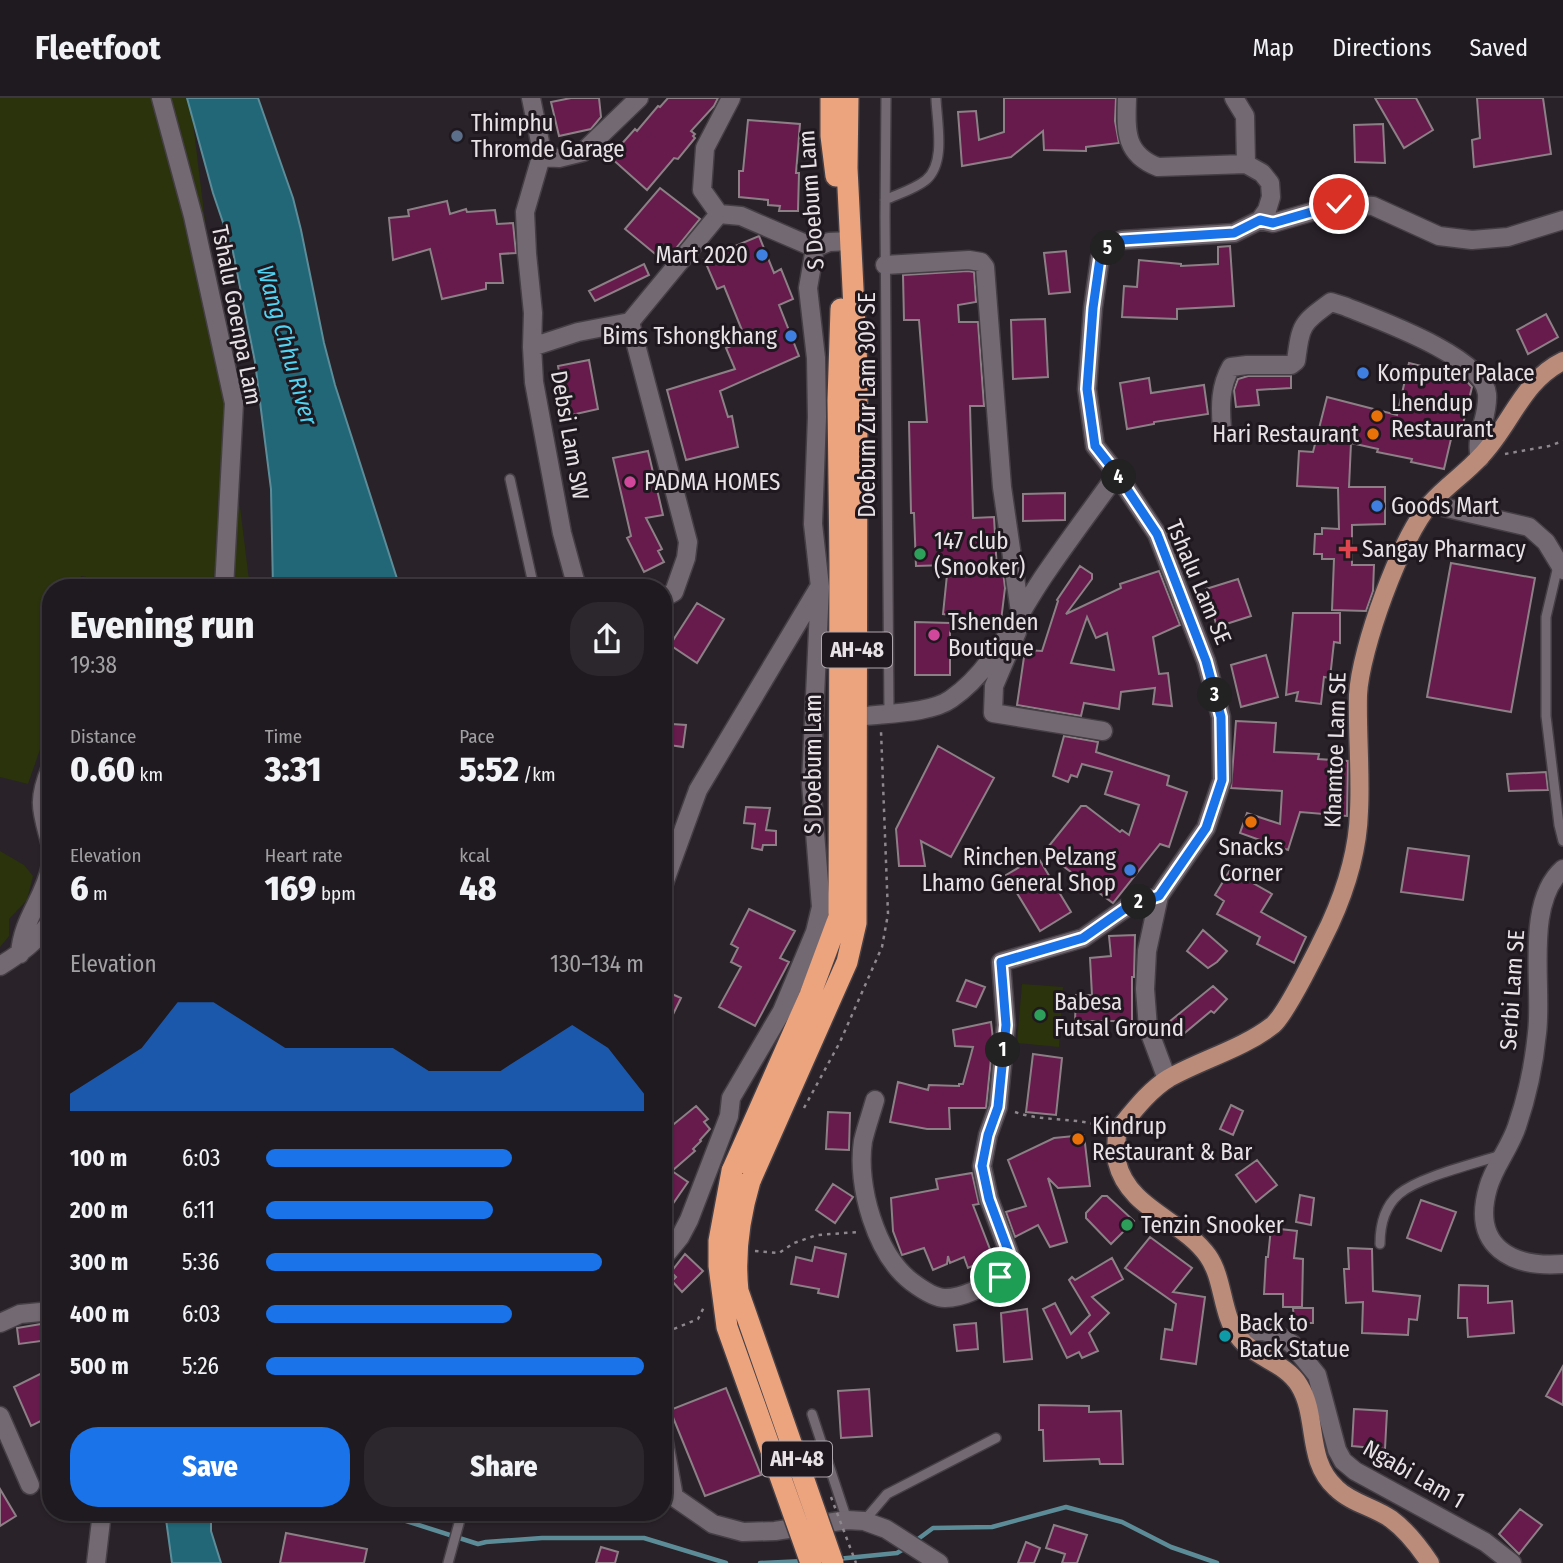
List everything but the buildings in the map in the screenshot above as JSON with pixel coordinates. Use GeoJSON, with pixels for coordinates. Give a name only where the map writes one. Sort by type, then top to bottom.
{"type":"FeatureCollection","features":[{"type":"Feature","properties":{"kind":"highway","name":"S Doebum Lam"},"geometry":{"type":"LineString","coordinates":[[831,98],[831,136],[848,241],[857,382],[856,923],[847,962],[741,1176],[742,1210],[735,1264],[738,1291],[833,1563]]}},
{"type":"Feature","properties":{"kind":"highway","name":"S Doebum Lam"},"geometry":{"type":"LineString","coordinates":[[811,1563],[727,1327],[719,1266],[721,1230],[839,918],[841,565],[838,400],[848,241],[848,98]]}},
{"type":"Feature","properties":{"kind":"main road","name":"Khamtoe Lam SE"},"geometry":{"type":"LineString","coordinates":[[1117,1130],[1167,1079],[1239,1046],[1275,1024],[1291,998],[1330,923],[1349,875],[1359,813],[1360,670],[1383,597],[1404,547],[1430,504],[1480,458],[1525,392],[1540,376],[1563,361]]}},
{"type":"Feature","properties":{"kind":"main road"},"geometry":{"type":"LineString","coordinates":[[1117,1130],[1117,1161],[1126,1182],[1141,1201],[1208,1256],[1236,1332],[1268,1361],[1285,1369],[1298,1383],[1305,1397],[1314,1450],[1322,1470],[1335,1488],[1392,1520],[1430,1563]]}},
{"type":"Feature","properties":{"kind":"street","name":"Tshalu Goenpa Lam"},"geometry":{"type":"LineString","coordinates":[[161,98],[193,216],[234,403],[224,579]]}},
{"type":"Feature","properties":{"kind":"street"},"geometry":{"type":"LineString","coordinates":[[531,98],[541,157],[525,212],[533,313],[532,347]]}},
{"type":"Feature","properties":{"kind":"street"},"geometry":{"type":"LineString","coordinates":[[541,157],[559,158],[583,152],[639,98]]}},
{"type":"Feature","properties":{"kind":"street"},"geometry":{"type":"LineString","coordinates":[[732,98],[705,148],[702,190],[719,214],[741,216],[771,230],[785,233],[800,243],[816,247],[829,242],[848,241]]}},
{"type":"Feature","properties":{"kind":"street"},"geometry":{"type":"LineString","coordinates":[[1128,98],[1126,127],[1129,140],[1134,150],[1148,163],[1158,167],[1246,164],[1262,173],[1270,183],[1271,197],[1260,220]]}},
{"type":"Feature","properties":{"kind":"street"},"geometry":{"type":"LineString","coordinates":[[1234,98],[1245,116],[1246,164]]}},
{"type":"Feature","properties":{"kind":"street","name":"Tshalu Lam SE"},"geometry":{"type":"LineString","coordinates":[[1167,1079],[1148,1028],[1145,989],[1147,951],[1159,896],[1206,828],[1222,780],[1221,717],[1206,661],[1157,534],[1095,446],[1087,389],[1100,258],[1122,240],[1234,233],[1260,220],[1273,223],[1339,204],[1373,206],[1439,236],[1472,240],[1508,237],[1563,220]]}},
{"type":"Feature","properties":{"kind":"street"},"geometry":{"type":"LineString","coordinates":[[672,593],[686,558],[688,542],[630,322],[719,214]]}},
{"type":"Feature","properties":{"kind":"street"},"geometry":{"type":"LineString","coordinates":[[672,1247],[689,1220],[729,1116],[731,1098],[782,1011],[816,932],[821,907],[811,783],[820,587],[813,524],[816,358],[808,288],[816,247]]}},
{"type":"Feature","properties":{"kind":"street"},"geometry":{"type":"LineString","coordinates":[[886,265],[969,260],[981,262],[985,267],[1002,487],[1020,612]]}},
{"type":"Feature","properties":{"kind":"street"},"geometry":{"type":"LineString","coordinates":[[1222,428],[1223,383],[1231,368],[1247,365],[1291,365],[1296,361],[1300,331],[1306,321],[1331,302],[1434,345],[1481,377],[1487,398],[1477,447],[1480,458]]}},
{"type":"Feature","properties":{"kind":"street","name":"Debsi Lam SW"},"geometry":{"type":"LineString","coordinates":[[575,579],[557,509],[534,382],[532,347],[578,332],[630,322]]}},
{"type":"Feature","properties":{"kind":"street"},"geometry":{"type":"LineString","coordinates":[[857,717],[930,708],[950,701],[992,656],[1034,590],[1117,474]]}},
{"type":"Feature","properties":{"kind":"street"},"geometry":{"type":"LineString","coordinates":[[1430,504],[1529,527],[1546,542],[1561,566]]}},
{"type":"Feature","properties":{"kind":"street"},"geometry":{"type":"LineString","coordinates":[[672,861],[698,790],[820,587]]}},
{"type":"Feature","properties":{"kind":"street"},"geometry":{"type":"LineString","coordinates":[[1034,590],[994,686],[993,713],[1103,731]]}},
{"type":"Feature","properties":{"kind":"street"},"geometry":{"type":"LineString","coordinates":[[42,789],[42,808]]}},
{"type":"Feature","properties":{"kind":"street","name":"Serbi Lam SE"},"geometry":{"type":"LineString","coordinates":[[1563,869],[1555,876],[1547,891],[1541,915],[1537,1034],[1526,1094],[1506,1153],[1487,1189],[1485,1214],[1488,1232],[1502,1253],[1532,1264],[1563,1264]]}},
{"type":"Feature","properties":{"kind":"street"},"geometry":{"type":"LineString","coordinates":[[20,954],[21,936],[42,891]]}},
{"type":"Feature","properties":{"kind":"street"},"geometry":{"type":"LineString","coordinates":[[875,1100],[863,1143],[863,1178],[876,1233],[898,1271],[921,1289],[943,1298],[964,1294],[1009,1272],[1012,1261],[989,1199],[982,1166],[988,1135],[998,1107],[1006,1025],[1001,962],[1083,938],[1130,905],[1159,896]]}},
{"type":"Feature","properties":{"kind":"street"},"geometry":{"type":"LineString","coordinates":[[0,966],[20,954],[42,934]]}},
{"type":"Feature","properties":{"kind":"street"},"geometry":{"type":"LineString","coordinates":[[0,1323],[20,1314],[42,1312]]}},
{"type":"Feature","properties":{"kind":"street","name":"Ngabi Lam 1"},"geometry":{"type":"LineString","coordinates":[[1236,1332],[1263,1331],[1292,1344],[1317,1375],[1337,1450],[1343,1461],[1354,1471],[1485,1542],[1512,1563]]}},
{"type":"Feature","properties":{"kind":"street"},"geometry":{"type":"LineString","coordinates":[[0,1416],[30,1485]]}},
{"type":"Feature","properties":{"kind":"street"},"geometry":{"type":"LineString","coordinates":[[672,1498],[713,1524],[743,1532],[775,1531],[849,1516],[886,1529],[939,1563]]}},
{"type":"Feature","properties":{"kind":"street"},"geometry":{"type":"LineString","coordinates":[[96,1563],[101,1521]]}},
{"type":"Feature","properties":{"kind":"lane","name":"Doebum Zur Lam 309 SE"},"geometry":{"type":"LineString","coordinates":[[886,98],[889,712]]}},
{"type":"Feature","properties":{"kind":"lane"},"geometry":{"type":"LineString","coordinates":[[885,201],[924,182],[933,173],[938,160],[936,99]]}},
{"type":"Feature","properties":{"kind":"lane"},"geometry":{"type":"LineString","coordinates":[[510,479],[532,579]]}},
{"type":"Feature","properties":{"kind":"lane"},"geometry":{"type":"LineString","coordinates":[[1561,566],[1546,617],[1546,704],[1563,841]]}},
{"type":"Feature","properties":{"kind":"lane"},"geometry":{"type":"LineString","coordinates":[[1380,1244],[1380,1228],[1385,1213],[1397,1195],[1425,1180],[1506,1153]]}},
{"type":"Feature","properties":{"kind":"lane"},"geometry":{"type":"LineString","coordinates":[[813,1414],[849,1516],[996,1438]]}},
{"type":"Feature","properties":{"kind":"lane"},"geometry":{"type":"LineString","coordinates":[[449,1559],[459,1521]]}},
{"type":"Feature","properties":{"kind":"path"},"geometry":{"type":"LineString","coordinates":[[1480,458],[1563,441]]}},
{"type":"Feature","properties":{"kind":"path"},"geometry":{"type":"LineString","coordinates":[[998,1107],[1034,1119],[1090,1122],[1117,1130]]}},
{"type":"Feature","properties":{"kind":"path"},"geometry":{"type":"LineString","coordinates":[[752,1251],[779,1253],[794,1243],[817,1235],[876,1233]]}},
{"type":"Feature","properties":{"kind":"path"},"geometry":{"type":"LineString","coordinates":[[672,1330],[698,1319],[704,1308]]}},
{"type":"Feature","properties":{"kind":"path"},"geometry":{"type":"LineString","coordinates":[[849,1516],[856,1563]]}},
{"type":"Feature","properties":{"kind":"green space"},"geometry":{"type":"Polygon","coordinates":[[[0,98],[190,98],[249,579],[97,579],[81,576],[80,579],[42,579],[42,744],[28,784],[0,777],[0,98]]]}},
{"type":"Feature","properties":{"kind":"green space"},"geometry":{"type":"Polygon","coordinates":[[[0,851],[24,865],[33,876],[27,900],[9,919],[9,936],[0,947],[0,851]]]}},
{"type":"Feature","properties":{"kind":"green space","name":"Babesa Futsal Ground"},"geometry":{"type":"Polygon","coordinates":[[[1022,984],[1063,987],[1059,1047],[1017,1043],[1022,984]]]}},
{"type":"Feature","properties":{"kind":"water","name":"Wang Chhu River"},"geometry":{"type":"Polygon","coordinates":[[[187,98],[258,98],[293,198],[335,385],[397,579],[273,579],[271,489],[255,362],[233,252],[213,193],[187,98]]]}},
{"type":"Feature","properties":{"kind":"water"},"geometry":{"type":"Polygon","coordinates":[[[166,1521],[211,1521],[211,1531],[221,1563],[172,1563],[166,1521]]]}},
{"type":"Feature","properties":{"kind":"waterway"},"geometry":{"type":"LineString","coordinates":[[914,1542],[933,1528],[992,1527],[1066,1507],[1122,1522],[1171,1547],[1217,1563]]}},
{"type":"Feature","properties":{"kind":"waterway"},"geometry":{"type":"LineString","coordinates":[[406,1521],[478,1544],[542,1538],[644,1538],[726,1563]]}},
{"type":"Feature","properties":{"kind":"waterway"},"geometry":{"type":"LineString","coordinates":[[837,1559],[897,1553],[907,1547]]}},
{"type":"Feature","properties":{"kind":"waterway"},"geometry":{"type":"LineString","coordinates":[[760,1563],[804,1561]]}},
{"type":"Feature","properties":{"kind":"place","name":"Thimphu Thromde Garage"},"geometry":{"type":"Point","coordinates":[457,136]}},
{"type":"Feature","properties":{"kind":"place","name":"Mart 2020"},"geometry":{"type":"Point","coordinates":[762,255]}},
{"type":"Feature","properties":{"kind":"place","name":"Bims Tshongkhang"},"geometry":{"type":"Point","coordinates":[791,336]}},
{"type":"Feature","properties":{"kind":"place","name":"Komputer Palace"},"geometry":{"type":"Point","coordinates":[1363,373]}},
{"type":"Feature","properties":{"kind":"place","name":"Lhendup Restaurant"},"geometry":{"type":"Point","coordinates":[1377,416]}},
{"type":"Feature","properties":{"kind":"place","name":"Hari Restaurant"},"geometry":{"type":"Point","coordinates":[1373,434]}},
{"type":"Feature","properties":{"kind":"place","name":"PADMA HOMES"},"geometry":{"type":"Point","coordinates":[630,482]}},
{"type":"Feature","properties":{"kind":"place","name":"Goods Mart"},"geometry":{"type":"Point","coordinates":[1377,506]}},
{"type":"Feature","properties":{"kind":"place","name":"Sangay Pharmacy"},"geometry":{"type":"Point","coordinates":[1348,549]}},
{"type":"Feature","properties":{"kind":"place","name":"147 club (Snooker)"},"geometry":{"type":"Point","coordinates":[920,554]}},
{"type":"Feature","properties":{"kind":"place","name":"Tshenden Boutique"},"geometry":{"type":"Point","coordinates":[934,635]}},
{"type":"Feature","properties":{"kind":"place","name":"Snacks Corner"},"geometry":{"type":"Point","coordinates":[1251,822]}},
{"type":"Feature","properties":{"kind":"place","name":"Rinchen Pelzang Lhamo General Shop"},"geometry":{"type":"Point","coordinates":[1130,870]}},
{"type":"Feature","properties":{"kind":"place","name":"Babesa Futsal Ground"},"geometry":{"type":"Point","coordinates":[1040,1015]}},
{"type":"Feature","properties":{"kind":"place","name":"Kindrup Restaurant & Bar"},"geometry":{"type":"Point","coordinates":[1078,1139]}},
{"type":"Feature","properties":{"kind":"place","name":"Tenzin Snooker"},"geometry":{"type":"Point","coordinates":[1127,1225]}},
{"type":"Feature","properties":{"kind":"place","name":"Back to Back Statue"},"geometry":{"type":"Point","coordinates":[1225,1336]}},
{"type":"Feature","properties":{"kind":"route"},"geometry":{"type":"LineString","coordinates":[[1000,1277],[1009,1272],[1012,1261],[989,1199],[982,1166],[988,1135],[998,1107],[1006,1025],[1001,962],[1083,938],[1130,905],[1159,896],[1206,828],[1222,780],[1221,717],[1206,661],[1157,534],[1095,446],[1087,389],[1100,258],[1122,240],[1234,233],[1260,220],[1273,223],[1339,204]]}}]}
